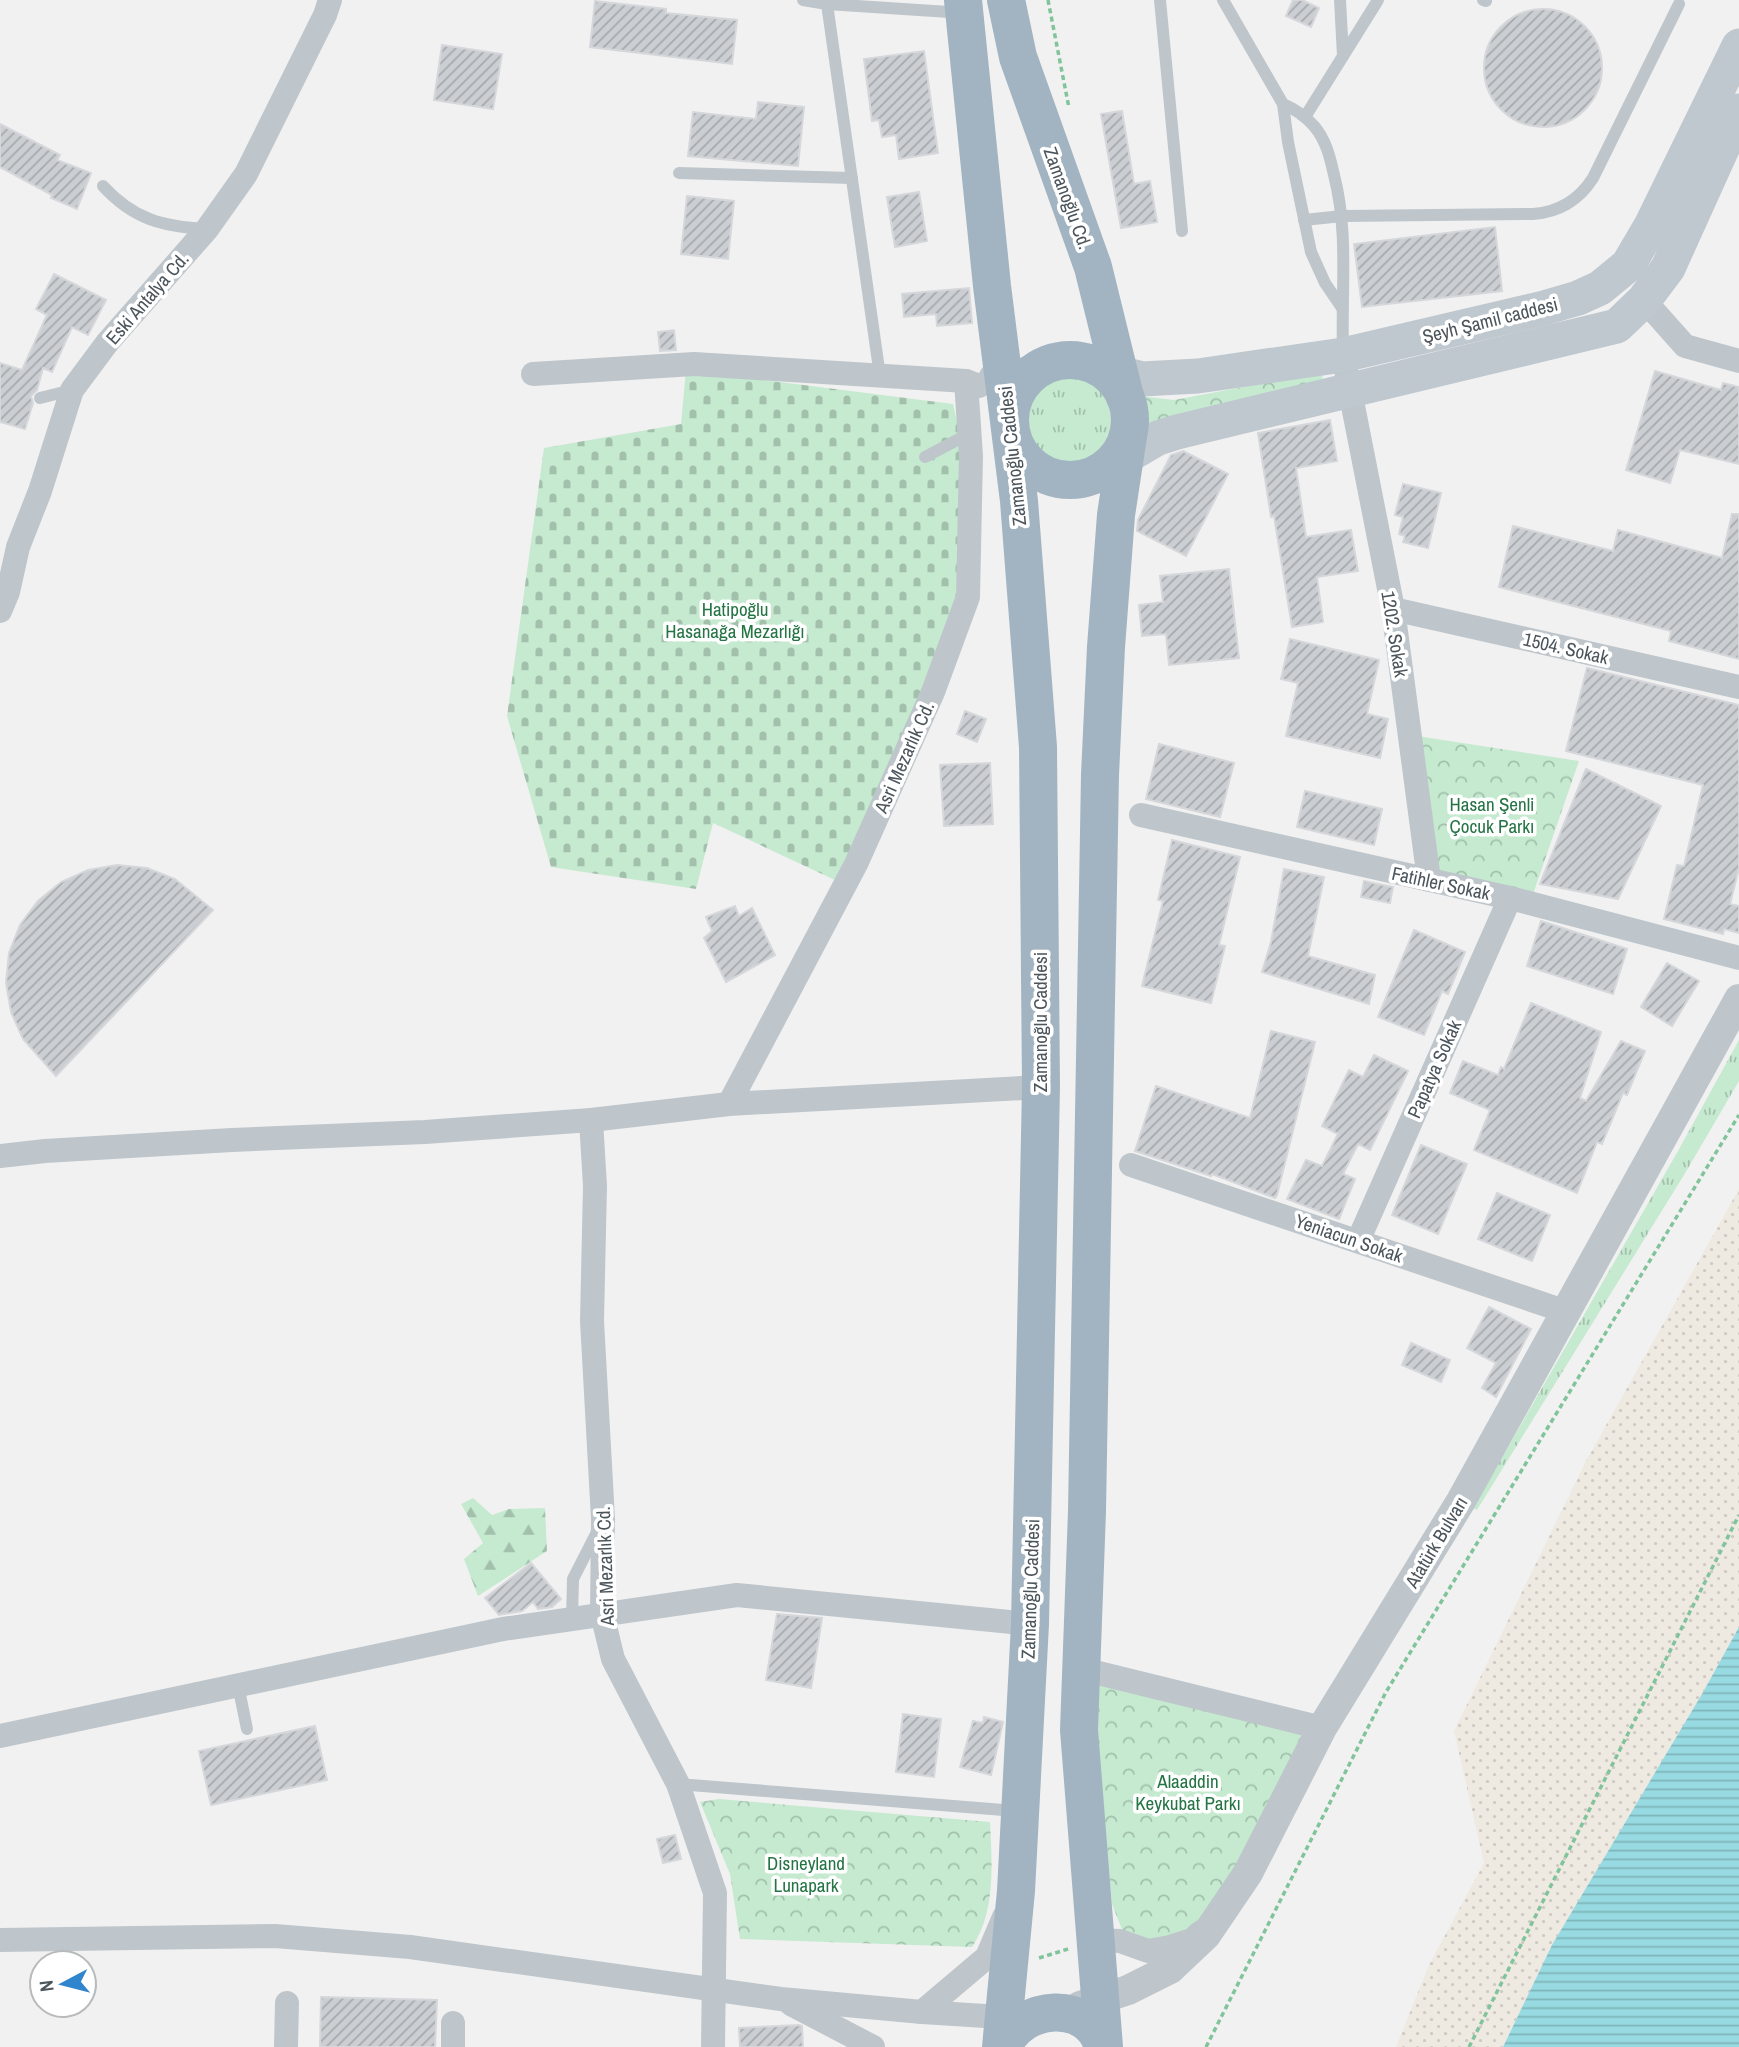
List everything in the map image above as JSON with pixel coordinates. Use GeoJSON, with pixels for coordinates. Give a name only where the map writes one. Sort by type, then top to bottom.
{"type":"FeatureCollection","features":[{"type":"Feature","properties":{"kind":"highway","name":"Zamanoğlu Cd."},"geometry":{"type":"LineString","coordinates":[[1006,0],[1018,57],[1093,267],[1115,379],[1130,416],[1119,454]]}},
{"type":"Feature","properties":{"kind":"highway","name":"Zamanoğlu Caddesi"},"geometry":{"type":"LineString","coordinates":[[965,9],[992,286],[1018,501],[1038,747],[1041,1087],[1030,1624],[1016,1891],[1007,1969],[1019,2028]]}},
{"type":"Feature","properties":{"kind":"highway"},"geometry":{"type":"LineString","coordinates":[[1007,402],[1010,411],[1016,392],[1028,376],[1044,365],[1063,360],[1082,361],[1115,379]]}},
{"type":"Feature","properties":{"kind":"highway"},"geometry":{"type":"LineString","coordinates":[[1007,402],[1017,449],[1030,465],[1047,476],[1067,480],[1087,478],[1119,454]]}},
{"type":"Feature","properties":{"kind":"highway"},"geometry":{"type":"LineString","coordinates":[[1104,2047],[1079,1730],[1100,775],[1119,454]]}},
{"type":"Feature","properties":{"kind":"highway"},"geometry":{"type":"LineString","coordinates":[[1019,2028],[1079,2018],[1093,2028],[1104,2047]]}},
{"type":"Feature","properties":{"kind":"main road","name":"Şeyh Şamil caddesi"},"geometry":{"type":"LineString","coordinates":[[1115,379],[1199,376],[1343,355],[1544,308],[1600,288],[1628,265],[1651,226],[1739,46]]}},
{"type":"Feature","properties":{"kind":"main road","name":"Şeyh Şamil caddesi"},"geometry":{"type":"LineString","coordinates":[[1119,454],[1177,432],[1617,326],[1644,300],[1668,268],[1739,111]]}},
{"type":"Feature","properties":{"kind":"main road"},"geometry":{"type":"LineString","coordinates":[[1628,265],[1644,300]]}},
{"type":"Feature","properties":{"kind":"street","name":"Eski Antalya Cd."},"geometry":{"type":"LineString","coordinates":[[3,596],[9,548],[40,491],[72,390],[107,343],[207,229],[246,174],[330,0]]}},
{"type":"Feature","properties":{"kind":"street"},"geometry":{"type":"LineString","coordinates":[[1017,0],[1018,57]]}},
{"type":"Feature","properties":{"kind":"street"},"geometry":{"type":"LineString","coordinates":[[1644,300],[1685,346],[1739,361]]}},
{"type":"Feature","properties":{"kind":"street","name":"1202. Sokak"},"geometry":{"type":"LineString","coordinates":[[1343,355],[1393,609],[1429,880]]}},
{"type":"Feature","properties":{"kind":"street"},"geometry":{"type":"LineString","coordinates":[[533,374],[694,364],[966,382],[1007,402],[1044,365]]}},
{"type":"Feature","properties":{"kind":"street","name":"Asri Mezarlık Cd."},"geometry":{"type":"LineString","coordinates":[[729,1104],[856,864],[933,692],[968,597],[971,456],[966,382]]}},
{"type":"Feature","properties":{"kind":"street","name":"1504. Sokak"},"geometry":{"type":"LineString","coordinates":[[1393,609],[1739,687]]}},
{"type":"Feature","properties":{"kind":"street","name":"Fatihler Sokak"},"geometry":{"type":"LineString","coordinates":[[1141,815],[1510,898],[1739,958]]}},
{"type":"Feature","properties":{"kind":"street","name":"Papatya Sokak"},"geometry":{"type":"LineString","coordinates":[[1358,1241],[1510,898]]}},
{"type":"Feature","properties":{"kind":"street","name":"Atatürk Bulvarı"},"geometry":{"type":"LineString","coordinates":[[1019,2028],[1128,1990],[1170,1969],[1206,1936],[1248,1873],[1322,1728],[1461,1501],[1739,999]]}},
{"type":"Feature","properties":{"kind":"street"},"geometry":{"type":"LineString","coordinates":[[0,1156],[192,1142],[425,1132],[591,1120],[729,1104],[1041,1087]]}},
{"type":"Feature","properties":{"kind":"street","name":"Asri Mezarlık Cd."},"geometry":{"type":"LineString","coordinates":[[591,1120],[595,1186],[592,1321],[603,1519],[602,1615],[613,1659],[678,1784],[715,1893],[716,1989],[713,2047]]}},
{"type":"Feature","properties":{"kind":"street","name":"Yeniacun Sokak"},"geometry":{"type":"LineString","coordinates":[[1131,1165],[1567,1312]]}},
{"type":"Feature","properties":{"kind":"street"},"geometry":{"type":"LineString","coordinates":[[0,1736],[503,1629],[737,1595],[1030,1624]]}},
{"type":"Feature","properties":{"kind":"street"},"geometry":{"type":"LineString","coordinates":[[1082,1670],[1322,1728]]}},
{"type":"Feature","properties":{"kind":"street"},"geometry":{"type":"LineString","coordinates":[[922,2012],[987,1957],[1016,1891]]}},
{"type":"Feature","properties":{"kind":"street"},"geometry":{"type":"LineString","coordinates":[[1095,1940],[1121,1941],[1148,1951],[1170,1947],[1192,1940],[1219,1915]]}},
{"type":"Feature","properties":{"kind":"street"},"geometry":{"type":"LineString","coordinates":[[0,1940],[275,1936],[410,1947],[781,1999],[922,2012],[1019,2028]]}},
{"type":"Feature","properties":{"kind":"street"},"geometry":{"type":"LineString","coordinates":[[781,1999],[873,2047]]}},
{"type":"Feature","properties":{"kind":"street"},"geometry":{"type":"LineString","coordinates":[[286,2047],[287,2003]]}},
{"type":"Feature","properties":{"kind":"lane"},"geometry":{"type":"LineString","coordinates":[[803,0],[949,12],[965,9]]}},
{"type":"Feature","properties":{"kind":"lane"},"geometry":{"type":"LineString","coordinates":[[1160,0],[1182,231]]}},
{"type":"Feature","properties":{"kind":"lane"},"geometry":{"type":"LineString","coordinates":[[1223,0],[1283,104],[1304,220],[1317,268],[1342,308]]}},
{"type":"Feature","properties":{"kind":"lane"},"geometry":{"type":"LineString","coordinates":[[1339,0],[1343,56]]}},
{"type":"Feature","properties":{"kind":"lane"},"geometry":{"type":"LineString","coordinates":[[1305,117],[1378,0]]}},
{"type":"Feature","properties":{"kind":"lane"},"geometry":{"type":"LineString","coordinates":[[827,4],[880,376]]}},
{"type":"Feature","properties":{"kind":"lane"},"geometry":{"type":"LineString","coordinates":[[1304,220],[1342,216],[1544,214],[1565,207],[1586,189],[1593,178],[1679,4]]}},
{"type":"Feature","properties":{"kind":"lane"},"geometry":{"type":"LineString","coordinates":[[1283,104],[1305,117],[1327,148],[1342,216],[1345,255],[1343,355]]}},
{"type":"Feature","properties":{"kind":"lane"},"geometry":{"type":"LineString","coordinates":[[679,173],[852,178]]}},
{"type":"Feature","properties":{"kind":"lane"},"geometry":{"type":"LineString","coordinates":[[103,186],[118,202],[145,218],[175,228],[207,229]]}},
{"type":"Feature","properties":{"kind":"lane"},"geometry":{"type":"LineString","coordinates":[[40,398],[72,390]]}},
{"type":"Feature","properties":{"kind":"lane"},"geometry":{"type":"LineString","coordinates":[[925,457],[961,438],[968,430]]}},
{"type":"Feature","properties":{"kind":"lane"},"geometry":{"type":"LineString","coordinates":[[572,1619],[573,1579],[603,1519]]}},
{"type":"Feature","properties":{"kind":"lane"},"geometry":{"type":"LineString","coordinates":[[238,1685],[247,1729]]}},
{"type":"Feature","properties":{"kind":"lane"},"geometry":{"type":"LineString","coordinates":[[678,1784],[1020,1812]]}},
{"type":"Feature","properties":{"kind":"path"},"geometry":{"type":"LineString","coordinates":[[1048,0],[1069,109]]}},
{"type":"Feature","properties":{"kind":"path"},"geometry":{"type":"LineString","coordinates":[[1206,2047],[1386,1692],[1739,1115]]}},
{"type":"Feature","properties":{"kind":"path"},"geometry":{"type":"LineString","coordinates":[[1469,2047],[1739,1515]]}},
{"type":"Feature","properties":{"kind":"path"},"geometry":{"type":"LineString","coordinates":[[1007,1969],[1095,1940]]}},
{"type":"Feature","properties":{"kind":"green space","name":"Hatipoğlu Hasanağa Mezarlığı"},"geometry":{"type":"Polygon","coordinates":[[[686,370],[953,404],[961,438],[962,581],[949,630],[837,881],[713,823],[696,889],[551,867],[507,716],[544,448],[681,424],[686,370]]]}},
{"type":"Feature","properties":{"kind":"green space"},"geometry":{"type":"Polygon","coordinates":[[[1322,372],[1323,385],[1174,416],[1139,428],[1140,396],[1174,400],[1322,372]]]}},
{"type":"Feature","properties":{"kind":"green space"},"geometry":{"type":"Polygon","coordinates":[[[1069,378],[1085,382],[1099,391],[1108,405],[1112,421],[1108,437],[1099,451],[1085,460],[1069,464],[1053,460],[1039,451],[1030,437],[1026,421],[1030,405],[1039,391],[1053,382],[1069,378]]]}},
{"type":"Feature","properties":{"kind":"green space","name":"Hasan Şenli Çocuk Parkı"},"geometry":{"type":"Polygon","coordinates":[[[1417,736],[1579,761],[1532,897],[1434,875],[1417,736]]]}},
{"type":"Feature","properties":{"kind":"green space"},"geometry":{"type":"Polygon","coordinates":[[[1739,1040],[1739,1081],[1477,1510],[1473,1508],[1678,1151],[1739,1040]]]}},
{"type":"Feature","properties":{"kind":"green space"},"geometry":{"type":"Polygon","coordinates":[[[473,1498],[492,1515],[509,1509],[545,1508],[547,1551],[478,1596],[464,1559],[483,1543],[461,1504],[473,1498]]]}},
{"type":"Feature","properties":{"kind":"green space","name":"Alaaddin Keykubat Parkı"},"geometry":{"type":"Polygon","coordinates":[[[1092,1678],[1312,1733],[1243,1871],[1190,1933],[1148,1943],[1123,1932],[1112,1904],[1092,1678]]]}},
{"type":"Feature","properties":{"kind":"green space","name":"Disneyland Lunapark"},"geometry":{"type":"Polygon","coordinates":[[[719,1799],[990,1822],[991,1887],[980,1933],[972,1947],[740,1939],[730,1874],[700,1802],[719,1799]]]}},
{"type":"Feature","properties":{"kind":"sand"},"geometry":{"type":"Polygon","coordinates":[[[1739,1189],[1739,1627],[1552,1945],[1503,2047],[1396,2047],[1429,1965],[1484,1863],[1454,1731],[1586,1461],[1739,1189]]]}},
{"type":"Feature","properties":{"kind":"water"},"geometry":{"type":"Polygon","coordinates":[[[1739,1627],[1739,2047],[1503,2047],[1552,1945],[1739,1627]]]}},
{"type":"Feature","properties":{"kind":"building"},"geometry":{"type":"Polygon","coordinates":[[[1293,0],[1302,0],[1319,8],[1311,27],[1286,16],[1293,0]]]}},
{"type":"Feature","properties":{"kind":"building"},"geometry":{"type":"Polygon","coordinates":[[[595,1],[666,9],[666,13],[737,20],[732,64],[590,47],[595,1]]]}},
{"type":"Feature","properties":{"kind":"building"},"geometry":{"type":"Polygon","coordinates":[[[1543,9],[1566,13],[1585,26],[1598,45],[1602,68],[1598,91],[1585,110],[1566,123],[1543,127],[1520,123],[1501,110],[1488,91],[1484,68],[1488,45],[1501,26],[1520,13],[1543,9]]]}},
{"type":"Feature","properties":{"kind":"building"},"geometry":{"type":"Polygon","coordinates":[[[442,45],[502,54],[493,109],[434,100],[442,45]]]}},
{"type":"Feature","properties":{"kind":"building"},"geometry":{"type":"Polygon","coordinates":[[[924,51],[938,153],[899,159],[896,135],[882,137],[879,120],[872,121],[864,59],[924,51]]]}},
{"type":"Feature","properties":{"kind":"building"},"geometry":{"type":"Polygon","coordinates":[[[758,102],[804,107],[798,166],[688,156],[693,112],[756,119],[758,102]]]}},
{"type":"Feature","properties":{"kind":"building"},"geometry":{"type":"Polygon","coordinates":[[[1122,111],[1134,184],[1150,181],[1157,222],[1121,228],[1101,114],[1122,111]]]}},
{"type":"Feature","properties":{"kind":"building"},"geometry":{"type":"Polygon","coordinates":[[[0,124],[60,155],[57,160],[91,173],[77,209],[51,198],[52,195],[0,167],[0,124]]]}},
{"type":"Feature","properties":{"kind":"building"},"geometry":{"type":"Polygon","coordinates":[[[919,192],[927,241],[895,247],[887,197],[919,192]]]}},
{"type":"Feature","properties":{"kind":"building"},"geometry":{"type":"Polygon","coordinates":[[[687,196],[734,201],[728,259],[681,254],[687,196]]]}},
{"type":"Feature","properties":{"kind":"building"},"geometry":{"type":"Polygon","coordinates":[[[1495,227],[1502,291],[1362,307],[1354,244],[1495,227]]]}},
{"type":"Feature","properties":{"kind":"building"},"geometry":{"type":"Polygon","coordinates":[[[54,274],[106,300],[88,335],[72,327],[52,372],[43,368],[37,390],[31,396],[33,403],[25,429],[0,422],[0,363],[22,370],[47,315],[36,309],[54,274]]]}},
{"type":"Feature","properties":{"kind":"building"},"geometry":{"type":"Polygon","coordinates":[[[969,288],[972,323],[937,326],[936,314],[904,317],[902,294],[969,288]]]}},
{"type":"Feature","properties":{"kind":"building"},"geometry":{"type":"Polygon","coordinates":[[[674,330],[676,350],[660,351],[658,332],[674,330]]]}},
{"type":"Feature","properties":{"kind":"building"},"geometry":{"type":"Polygon","coordinates":[[[1655,371],[1721,390],[1723,383],[1739,387],[1739,464],[1680,450],[1670,483],[1626,470],[1655,371]]]}},
{"type":"Feature","properties":{"kind":"building"},"geometry":{"type":"Polygon","coordinates":[[[1330,420],[1337,461],[1296,468],[1306,537],[1351,530],[1358,571],[1317,577],[1323,622],[1292,627],[1258,433],[1330,420]]]}},
{"type":"Feature","properties":{"kind":"building"},"geometry":{"type":"Polygon","coordinates":[[[1183,451],[1228,474],[1186,556],[1137,531],[1138,520],[1171,455],[1183,451]]]}},
{"type":"Feature","properties":{"kind":"building"},"geometry":{"type":"Polygon","coordinates":[[[1403,484],[1441,493],[1428,548],[1403,542],[1405,536],[1399,534],[1403,517],[1395,515],[1403,484]]]}},
{"type":"Feature","properties":{"kind":"building"},"geometry":{"type":"Polygon","coordinates":[[[1732,514],[1739,514],[1739,659],[1669,641],[1671,631],[1499,587],[1513,526],[1613,551],[1618,530],[1722,558],[1732,514]]]}},
{"type":"Feature","properties":{"kind":"building"},"geometry":{"type":"Polygon","coordinates":[[[1229,569],[1239,658],[1169,665],[1166,634],[1142,636],[1139,605],[1163,602],[1160,576],[1229,569]]]}},
{"type":"Feature","properties":{"kind":"building"},"geometry":{"type":"Polygon","coordinates":[[[1290,639],[1379,660],[1367,714],[1388,719],[1380,758],[1286,736],[1298,683],[1281,679],[1290,639]]]}},
{"type":"Feature","properties":{"kind":"building"},"geometry":{"type":"Polygon","coordinates":[[[1587,668],[1739,705],[1739,868],[1730,904],[1739,906],[1739,933],[1724,929],[1723,934],[1664,919],[1677,865],[1684,866],[1703,785],[1566,751],[1587,668]]]}},
{"type":"Feature","properties":{"kind":"building"},"geometry":{"type":"Polygon","coordinates":[[[965,711],[986,719],[977,742],[957,734],[965,711]]]}},
{"type":"Feature","properties":{"kind":"building"},"geometry":{"type":"Polygon","coordinates":[[[1159,744],[1234,763],[1220,817],[1146,799],[1159,744]]]}},
{"type":"Feature","properties":{"kind":"building"},"geometry":{"type":"Polygon","coordinates":[[[990,763],[993,824],[944,826],[940,765],[990,763]]]}},
{"type":"Feature","properties":{"kind":"building"},"geometry":{"type":"Polygon","coordinates":[[[1586,769],[1661,806],[1618,899],[1540,884],[1586,769]]]}},
{"type":"Feature","properties":{"kind":"building"},"geometry":{"type":"Polygon","coordinates":[[[1305,791],[1382,809],[1374,845],[1297,827],[1305,791]]]}},
{"type":"Feature","properties":{"kind":"building"},"geometry":{"type":"Polygon","coordinates":[[[1172,840],[1240,857],[1219,945],[1225,946],[1211,1003],[1142,986],[1163,901],[1158,900],[1172,840]]]}},
{"type":"Feature","properties":{"kind":"building"},"geometry":{"type":"Polygon","coordinates":[[[117,865],[147,868],[175,879],[213,910],[56,1076],[23,1039],[11,1012],[6,983],[9,953],[20,925],[38,901],[61,882],[88,870],[117,865]]]}},
{"type":"Feature","properties":{"kind":"building"},"geometry":{"type":"Polygon","coordinates":[[[1284,869],[1324,877],[1308,956],[1375,975],[1369,1004],[1262,972],[1271,942],[1284,869]]]}},
{"type":"Feature","properties":{"kind":"building"},"geometry":{"type":"Polygon","coordinates":[[[1364,881],[1393,887],[1390,903],[1361,897],[1364,881]]]}},
{"type":"Feature","properties":{"kind":"building"},"geometry":{"type":"Polygon","coordinates":[[[735,906],[739,916],[752,908],[775,955],[726,982],[704,938],[712,931],[706,917],[735,906]]]}},
{"type":"Feature","properties":{"kind":"building"},"geometry":{"type":"Polygon","coordinates":[[[1541,921],[1627,949],[1613,994],[1527,966],[1541,921]]]}},
{"type":"Feature","properties":{"kind":"building"},"geometry":{"type":"Polygon","coordinates":[[[1414,930],[1465,952],[1448,994],[1442,991],[1424,1035],[1378,1017],[1414,930]]]}},
{"type":"Feature","properties":{"kind":"building"},"geometry":{"type":"Polygon","coordinates":[[[1667,963],[1699,981],[1672,1026],[1641,1007],[1667,963]]]}},
{"type":"Feature","properties":{"kind":"building"},"geometry":{"type":"Polygon","coordinates":[[[1531,1003],[1601,1032],[1580,1098],[1586,1101],[1621,1041],[1645,1051],[1627,1095],[1623,1093],[1602,1144],[1597,1142],[1577,1193],[1474,1150],[1490,1110],[1450,1093],[1463,1061],[1498,1075],[1501,1067],[1504,1069],[1531,1003]]]}},
{"type":"Feature","properties":{"kind":"building"},"geometry":{"type":"Polygon","coordinates":[[[1271,1031],[1315,1042],[1275,1198],[1212,1174],[1211,1176],[1135,1151],[1156,1086],[1250,1118],[1271,1031]]]}},
{"type":"Feature","properties":{"kind":"building"},"geometry":{"type":"Polygon","coordinates":[[[1374,1055],[1408,1071],[1370,1150],[1358,1144],[1343,1174],[1355,1179],[1339,1219],[1287,1199],[1306,1160],[1322,1166],[1338,1134],[1322,1126],[1349,1070],[1363,1077],[1374,1055]]]}},
{"type":"Feature","properties":{"kind":"building"},"geometry":{"type":"Polygon","coordinates":[[[1421,1145],[1467,1164],[1438,1234],[1392,1215],[1421,1145]]]}},
{"type":"Feature","properties":{"kind":"building"},"geometry":{"type":"Polygon","coordinates":[[[1497,1193],[1550,1215],[1532,1261],[1478,1239],[1497,1193]]]}},
{"type":"Feature","properties":{"kind":"building"},"geometry":{"type":"Polygon","coordinates":[[[1489,1307],[1531,1329],[1496,1397],[1482,1388],[1496,1363],[1467,1348],[1489,1307]]]}},
{"type":"Feature","properties":{"kind":"building"},"geometry":{"type":"Polygon","coordinates":[[[1411,1343],[1450,1360],[1441,1382],[1402,1365],[1411,1343]]]}},
{"type":"Feature","properties":{"kind":"building"},"geometry":{"type":"Polygon","coordinates":[[[531,1563],[561,1599],[552,1607],[538,1609],[533,1602],[522,1611],[499,1615],[485,1598],[531,1563]]]}},
{"type":"Feature","properties":{"kind":"building"},"geometry":{"type":"Polygon","coordinates":[[[777,1614],[822,1618],[811,1688],[766,1680],[777,1614]]]}},
{"type":"Feature","properties":{"kind":"building"},"geometry":{"type":"Polygon","coordinates":[[[903,1714],[941,1719],[934,1777],[896,1772],[903,1714]]]}},
{"type":"Feature","properties":{"kind":"building"},"geometry":{"type":"Polygon","coordinates":[[[984,1717],[1003,1722],[991,1775],[960,1767],[973,1721],[983,1723],[984,1717]]]}},
{"type":"Feature","properties":{"kind":"building"},"geometry":{"type":"Polygon","coordinates":[[[315,1726],[327,1780],[211,1805],[199,1751],[315,1726]]]}},
{"type":"Feature","properties":{"kind":"building"},"geometry":{"type":"Polygon","coordinates":[[[675,1835],[681,1859],[663,1863],[657,1839],[675,1835]]]}},
{"type":"Feature","properties":{"kind":"building"},"geometry":{"type":"Polygon","coordinates":[[[321,1997],[437,2000],[435,2047],[320,2047],[321,1997]]]}},
{"type":"Feature","properties":{"kind":"building"},"geometry":{"type":"Polygon","coordinates":[[[802,2026],[803,2047],[740,2047],[739,2028],[802,2026]]]}}]}
